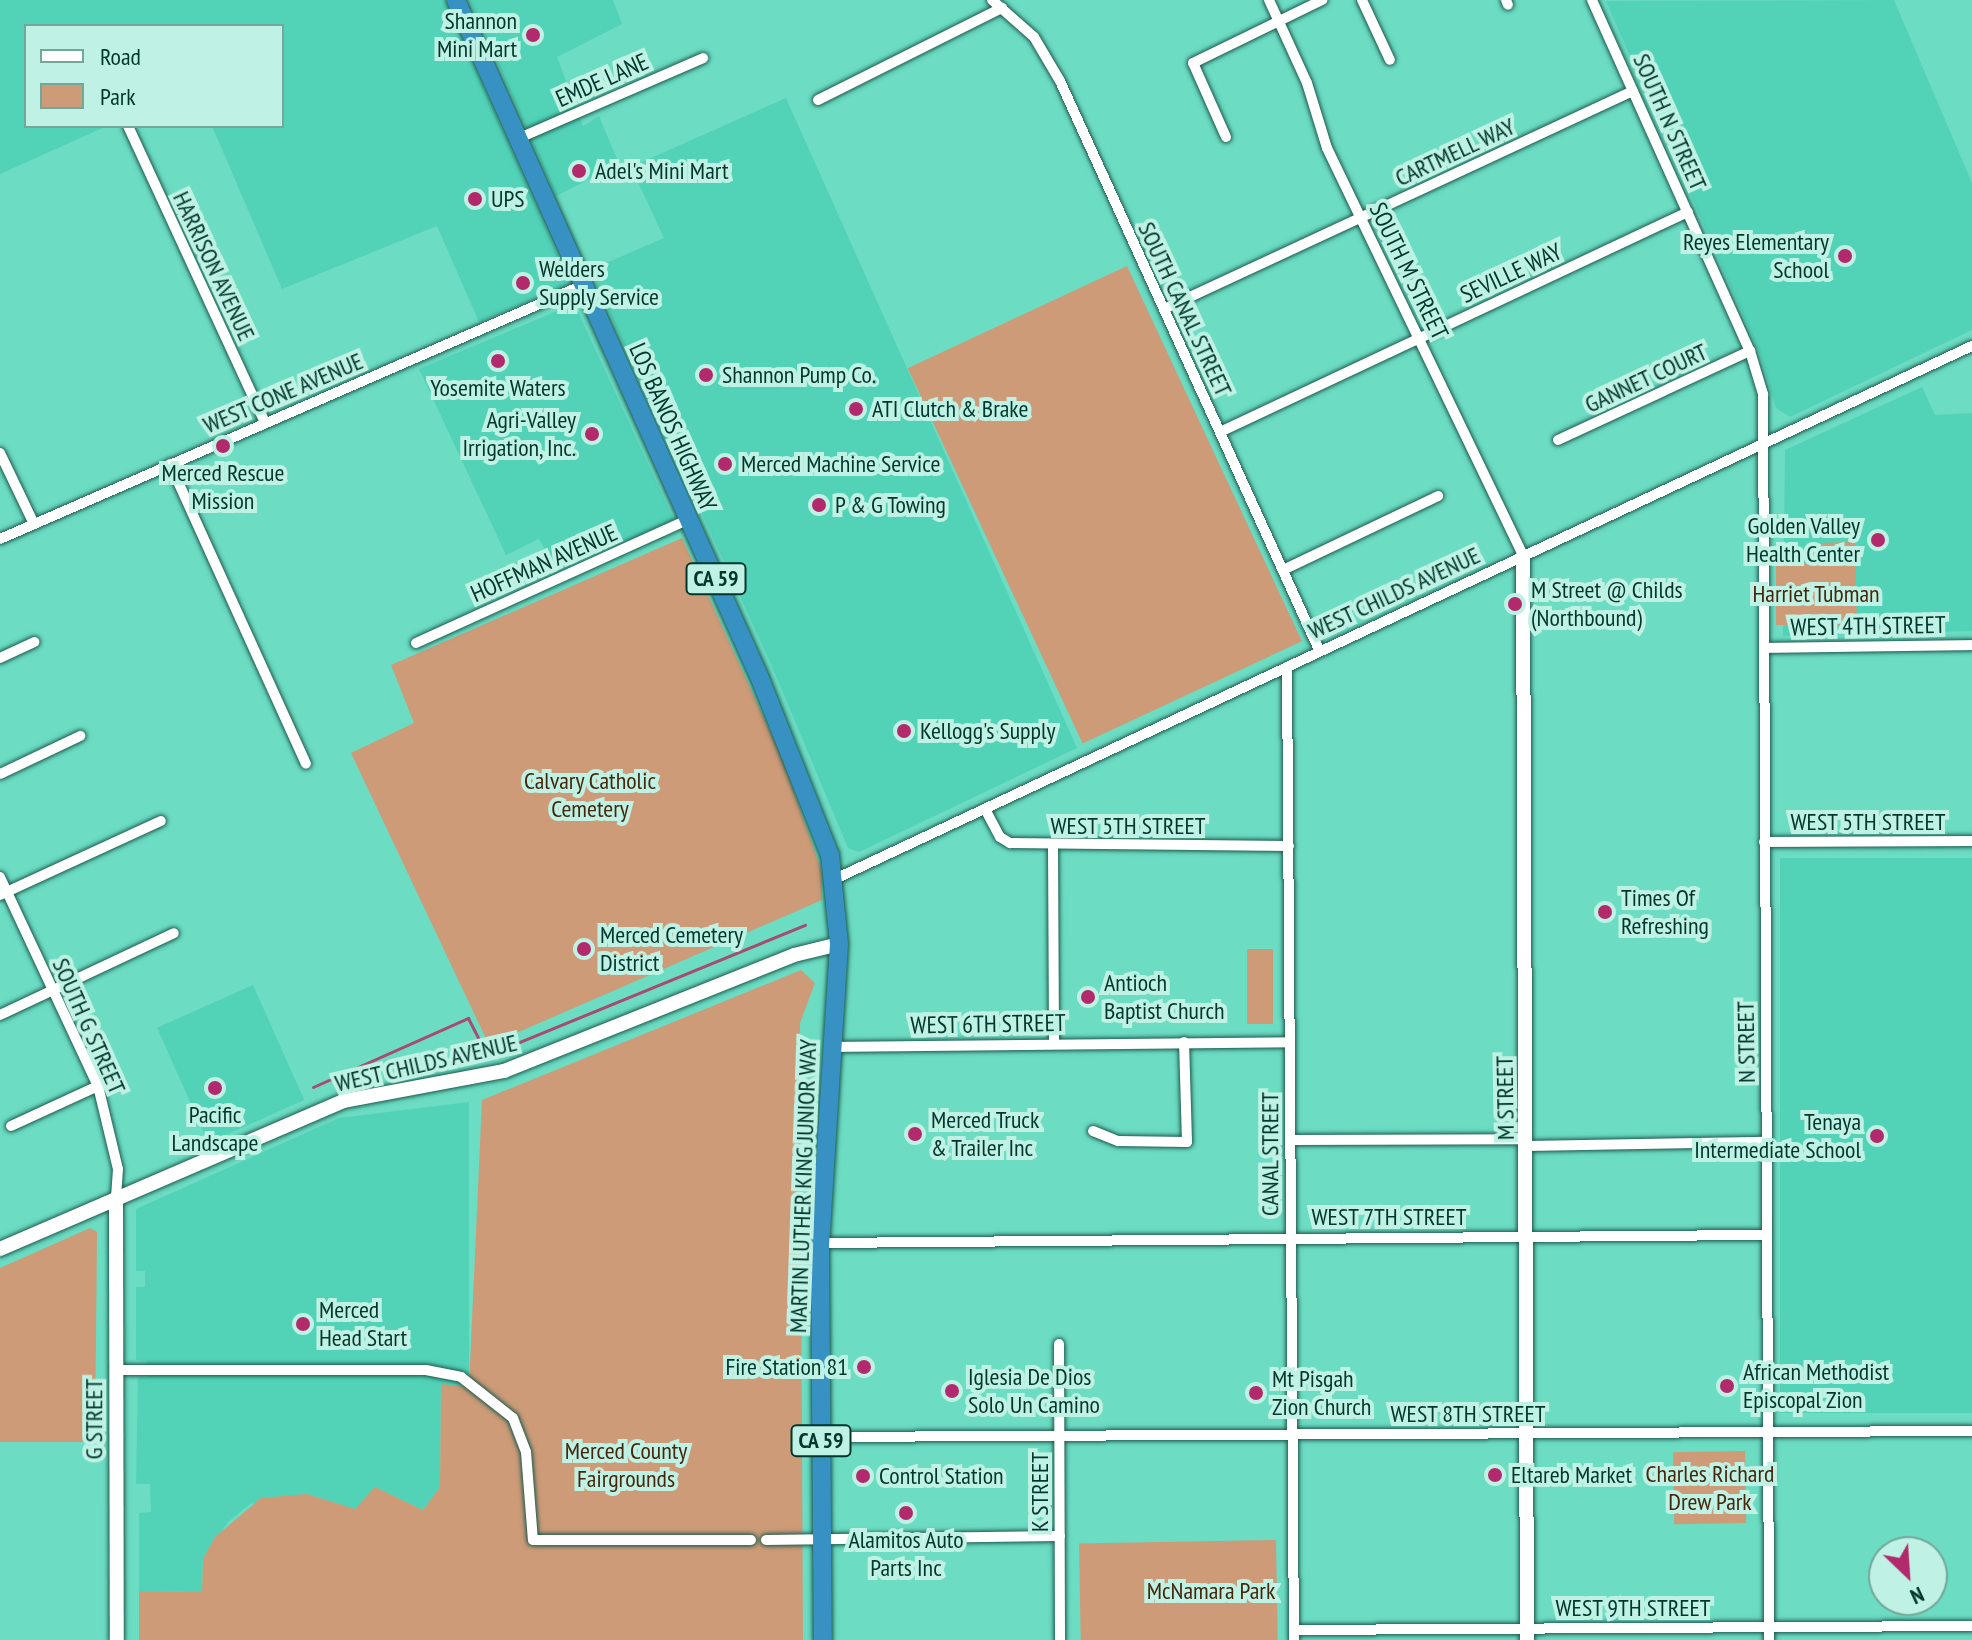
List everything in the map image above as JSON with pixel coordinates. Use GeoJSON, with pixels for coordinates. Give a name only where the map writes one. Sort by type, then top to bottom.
{"type":"FeatureCollection","features":[{"type":"Feature","properties":{"kind":"highway","name":"LOS BANOS HIGHWAY"},"geometry":{"type":"LineString","coordinates":[[456,0],[793,754],[835,879]]}},
{"type":"Feature","properties":{"kind":"highway","name":"MARTIN LUTHER KING JUNIOR WAY"},"geometry":{"type":"LineString","coordinates":[[823,1640],[820,1243],[839,944],[835,879]]}},
{"type":"Feature","properties":{"kind":"main road","name":"M STREET"},"geometry":{"type":"LineString","coordinates":[[1523,556],[1528,1236],[1527,1634]]}},
{"type":"Feature","properties":{"kind":"main road","name":"WEST CHILDS AVENUE"},"geometry":{"type":"LineString","coordinates":[[0,1249],[343,1101],[504,1071],[794,955],[839,944]]}},
{"type":"Feature","properties":{"kind":"main road","name":"G STREET"},"geometry":{"type":"LineString","coordinates":[[116,1198],[117,1640]]}},
{"type":"Feature","properties":{"kind":"street","name":"SOUTH CANAL STREET"},"geometry":{"type":"LineString","coordinates":[[992,0],[1048,56],[1320,652]]}},
{"type":"Feature","properties":{"kind":"street","name":"SOUTH M STREET"},"geometry":{"type":"LineString","coordinates":[[1269,0],[1307,83],[1327,148],[1523,556]]}},
{"type":"Feature","properties":{"kind":"street"},"geometry":{"type":"LineString","coordinates":[[1226,137],[1193,63],[1322,0]]}},
{"type":"Feature","properties":{"kind":"street"},"geometry":{"type":"LineString","coordinates":[[1362,0],[1390,60]]}},
{"type":"Feature","properties":{"kind":"street","name":"SOUTH N STREET"},"geometry":{"type":"LineString","coordinates":[[1592,0],[1750,351],[1763,394],[1765,443]]}},
{"type":"Feature","properties":{"kind":"street"},"geometry":{"type":"LineString","coordinates":[[818,100],[1002,8]]}},
{"type":"Feature","properties":{"kind":"street","name":"EMDE LANE"},"geometry":{"type":"LineString","coordinates":[[517,139],[703,58]]}},
{"type":"Feature","properties":{"kind":"street","name":"CARTMELL WAY"},"geometry":{"type":"LineString","coordinates":[[1164,309],[1633,91]]}},
{"type":"Feature","properties":{"kind":"street","name":"HARRISON AVENUE"},"geometry":{"type":"LineString","coordinates":[[129,128],[265,423]]}},
{"type":"Feature","properties":{"kind":"street","name":"SEVILLE WAY"},"geometry":{"type":"LineString","coordinates":[[1220,432],[1688,212]]}},
{"type":"Feature","properties":{"kind":"street","name":"WEST CONE AVENUE"},"geometry":{"type":"LineString","coordinates":[[0,539],[583,285]]}},
{"type":"Feature","properties":{"kind":"street","name":"WEST CHILDS AVENUE"},"geometry":{"type":"LineString","coordinates":[[835,879],[1972,346]]}},
{"type":"Feature","properties":{"kind":"street","name":"GANNET COURT"},"geometry":{"type":"LineString","coordinates":[[1558,440],[1750,351]]}},
{"type":"Feature","properties":{"kind":"street","name":"N STREET"},"geometry":{"type":"LineString","coordinates":[[1765,443],[1765,1235],[1769,1640]]}},
{"type":"Feature","properties":{"kind":"street"},"geometry":{"type":"LineString","coordinates":[[0,453],[34,524]]}},
{"type":"Feature","properties":{"kind":"street"},"geometry":{"type":"LineString","coordinates":[[170,464],[306,764]]}},
{"type":"Feature","properties":{"kind":"street"},"geometry":{"type":"LineString","coordinates":[[1283,570],[1438,496]]}},
{"type":"Feature","properties":{"kind":"street","name":"HOFFMAN AVENUE"},"geometry":{"type":"LineString","coordinates":[[416,643],[689,519]]}},
{"type":"Feature","properties":{"kind":"street"},"geometry":{"type":"LineString","coordinates":[[0,658],[34,642]]}},
{"type":"Feature","properties":{"kind":"street","name":"WEST 4TH STREET"},"geometry":{"type":"LineString","coordinates":[[1765,648],[1972,645]]}},
{"type":"Feature","properties":{"kind":"street","name":"CANAL STREET"},"geometry":{"type":"LineString","coordinates":[[1287,667],[1294,1635]]}},
{"type":"Feature","properties":{"kind":"street"},"geometry":{"type":"LineString","coordinates":[[0,774],[80,736]]}},
{"type":"Feature","properties":{"kind":"street","name":"WEST 5TH STREET"},"geometry":{"type":"LineString","coordinates":[[985,809],[1000,837],[1010,843],[1053,846],[1289,846]]}},
{"type":"Feature","properties":{"kind":"street"},"geometry":{"type":"LineString","coordinates":[[4,893],[161,821]]}},
{"type":"Feature","properties":{"kind":"street","name":"WEST 5TH STREET"},"geometry":{"type":"LineString","coordinates":[[1764,842],[1972,841]]}},
{"type":"Feature","properties":{"kind":"street"},"geometry":{"type":"LineString","coordinates":[[1053,846],[1054,1042]]}},
{"type":"Feature","properties":{"kind":"street","name":"SOUTH G STREET"},"geometry":{"type":"LineString","coordinates":[[0,877],[4,893],[98,1086],[118,1169],[116,1198]]}},
{"type":"Feature","properties":{"kind":"street"},"geometry":{"type":"LineString","coordinates":[[0,1015],[174,933]]}},
{"type":"Feature","properties":{"kind":"street","name":"WEST 6TH STREET"},"geometry":{"type":"LineString","coordinates":[[832,1047],[1054,1042],[1290,1042]]}},
{"type":"Feature","properties":{"kind":"street"},"geometry":{"type":"LineString","coordinates":[[1093,1131],[1118,1141],[1187,1142],[1184,1042]]}},
{"type":"Feature","properties":{"kind":"street"},"geometry":{"type":"LineString","coordinates":[[11,1126],[98,1086]]}},
{"type":"Feature","properties":{"kind":"street"},"geometry":{"type":"LineString","coordinates":[[1290,1140],[1767,1142]]}},
{"type":"Feature","properties":{"kind":"street","name":"WEST 7TH STREET"},"geometry":{"type":"LineString","coordinates":[[820,1243],[1765,1235]]}},
{"type":"Feature","properties":{"kind":"street","name":"K STREET"},"geometry":{"type":"LineString","coordinates":[[1059,1344],[1060,1640]]}},
{"type":"Feature","properties":{"kind":"street"},"geometry":{"type":"LineString","coordinates":[[116,1370],[426,1370],[461,1377],[513,1418],[526,1452],[533,1540],[751,1540]]}},
{"type":"Feature","properties":{"kind":"street","name":"WEST 8TH STREET"},"geometry":{"type":"LineString","coordinates":[[821,1437],[1972,1431]]}},
{"type":"Feature","properties":{"kind":"street"},"geometry":{"type":"LineString","coordinates":[[766,1540],[1060,1536]]}},
{"type":"Feature","properties":{"kind":"street","name":"WEST 9TH STREET"},"geometry":{"type":"LineString","coordinates":[[1294,1635],[1972,1626]]}},
{"type":"Feature","properties":{"kind":"shaded area"},"geometry":{"type":"Polygon","coordinates":[[[0,0],[445,0],[570,283],[479,322],[437,226],[282,289],[213,128],[284,128],[284,24],[24,24],[24,128],[103,128],[0,174],[0,0]]]}},
{"type":"Feature","properties":{"kind":"shaded area"},"geometry":{"type":"Polygon","coordinates":[[[470,0],[613,0],[622,24],[557,57],[583,126],[599,116],[619,164],[556,196],[470,0]]]}},
{"type":"Feature","properties":{"kind":"shaded area","name":"Reyes Elementary School"},"geometry":{"type":"Polygon","coordinates":[[[1894,0],[1972,183],[1972,330],[1790,417],[1776,408],[1760,354],[1606,1],[1894,0]]]}},
{"type":"Feature","properties":{"kind":"shaded area"},"geometry":{"type":"Polygon","coordinates":[[[786,98],[1077,748],[859,852],[848,848],[771,664],[590,270],[664,238],[631,167],[786,98]]]}},
{"type":"Feature","properties":{"kind":"shaded area"},"geometry":{"type":"Polygon","coordinates":[[[564,308],[578,312],[674,520],[557,571],[539,539],[506,555],[419,369],[564,308]]]}},
{"type":"Feature","properties":{"kind":"shaded area","name":"Golden Valley Health Center"},"geometry":{"type":"Polygon","coordinates":[[[1922,387],[1935,415],[1972,413],[1972,631],[1783,636],[1785,450],[1922,387]]]}},
{"type":"Feature","properties":{"kind":"shaded area","name":"Tenaya Intermediate School"},"geometry":{"type":"Polygon","coordinates":[[[1780,858],[1972,858],[1972,1413],[1780,1413],[1780,858]]]}},
{"type":"Feature","properties":{"kind":"shaded area"},"geometry":{"type":"Polygon","coordinates":[[[253,985],[304,1100],[208,1143],[157,1028],[253,985]]]}},
{"type":"Feature","properties":{"kind":"shaded area","name":"Merced Head Start"},"geometry":{"type":"Polygon","coordinates":[[[469,1102],[469,1388],[441,1385],[440,1487],[423,1510],[375,1488],[356,1510],[307,1494],[250,1504],[228,1522],[203,1559],[202,1592],[139,1591],[139,1513],[151,1512],[150,1484],[136,1484],[138,1377],[147,1377],[147,1361],[136,1360],[136,1287],[145,1287],[145,1271],[136,1271],[136,1209],[339,1118],[469,1102]]]}},
{"type":"Feature","properties":{"kind":"green space"},"geometry":{"type":"Polygon","coordinates":[[[1127,266],[1302,641],[1083,743],[908,368],[1127,266]]]}},
{"type":"Feature","properties":{"kind":"green space","name":"Calvary Catholic Cemetery"},"geometry":{"type":"Polygon","coordinates":[[[682,538],[783,760],[822,872],[822,900],[489,1045],[351,753],[414,723],[391,665],[682,538]]]}},
{"type":"Feature","properties":{"kind":"green space","name":"Harriet Tubman"},"geometry":{"type":"Polygon","coordinates":[[[1855,542],[1857,625],[1776,625],[1776,564],[1818,563],[1819,543],[1855,542]]]}},
{"type":"Feature","properties":{"kind":"green space"},"geometry":{"type":"Polygon","coordinates":[[[1247,949],[1273,949],[1273,1024],[1247,1024],[1247,949]]]}},
{"type":"Feature","properties":{"kind":"green space","name":"Merced County Fairgrounds"},"geometry":{"type":"Polygon","coordinates":[[[801,970],[815,983],[800,1023],[803,1640],[139,1640],[139,1591],[202,1592],[203,1559],[215,1537],[261,1498],[307,1494],[355,1509],[375,1487],[423,1510],[440,1487],[441,1384],[469,1387],[482,1100],[801,970]]]}},
{"type":"Feature","properties":{"kind":"green space"},"geometry":{"type":"Polygon","coordinates":[[[90,1228],[97,1232],[95,1442],[0,1442],[0,1268],[90,1228]]]}},
{"type":"Feature","properties":{"kind":"green space","name":"Charles Richard Drew Park"},"geometry":{"type":"Polygon","coordinates":[[[1745,1451],[1746,1523],[1674,1524],[1673,1452],[1745,1451]]]}},
{"type":"Feature","properties":{"kind":"green space","name":"McNamara Park"},"geometry":{"type":"Polygon","coordinates":[[[1276,1540],[1278,1640],[1081,1640],[1079,1543],[1276,1540]]]}},
{"type":"Feature","properties":{"kind":"waterway"},"geometry":{"type":"LineString","coordinates":[[313,1087],[468,1018],[484,1049],[495,1052],[805,925]]}},
{"type":"Feature","properties":{"kind":"place","name":"Shannon Mini Mart"},"geometry":{"type":"Point","coordinates":[533,35]}},
{"type":"Feature","properties":{"kind":"place","name":"Adel's Mini Mart"},"geometry":{"type":"Point","coordinates":[579,171]}},
{"type":"Feature","properties":{"kind":"place","name":"UPS"},"geometry":{"type":"Point","coordinates":[475,199]}},
{"type":"Feature","properties":{"kind":"place","name":"Reyes Elementary School"},"geometry":{"type":"Point","coordinates":[1845,256]}},
{"type":"Feature","properties":{"kind":"place","name":"Welders Supply Service"},"geometry":{"type":"Point","coordinates":[523,283]}},
{"type":"Feature","properties":{"kind":"place","name":"Yosemite Waters"},"geometry":{"type":"Point","coordinates":[498,361]}},
{"type":"Feature","properties":{"kind":"place","name":"Shannon Pump Co."},"geometry":{"type":"Point","coordinates":[706,375]}},
{"type":"Feature","properties":{"kind":"place","name":"ATI Clutch & Brake"},"geometry":{"type":"Point","coordinates":[856,409]}},
{"type":"Feature","properties":{"kind":"place","name":"Agri-Valley Irrigation, Inc."},"geometry":{"type":"Point","coordinates":[592,434]}},
{"type":"Feature","properties":{"kind":"place","name":"Merced Rescue Mission"},"geometry":{"type":"Point","coordinates":[223,446]}},
{"type":"Feature","properties":{"kind":"place","name":"Merced Machine Service"},"geometry":{"type":"Point","coordinates":[725,464]}},
{"type":"Feature","properties":{"kind":"place","name":"P & G Towing"},"geometry":{"type":"Point","coordinates":[819,505]}},
{"type":"Feature","properties":{"kind":"place","name":"Golden Valley Health Center"},"geometry":{"type":"Point","coordinates":[1878,540]}},
{"type":"Feature","properties":{"kind":"place","name":"M Street @ Childs (Northbound)"},"geometry":{"type":"Point","coordinates":[1515,604]}},
{"type":"Feature","properties":{"kind":"place","name":"Kellogg's Supply"},"geometry":{"type":"Point","coordinates":[904,731]}},
{"type":"Feature","properties":{"kind":"place","name":"Times Of Refreshing"},"geometry":{"type":"Point","coordinates":[1605,912]}},
{"type":"Feature","properties":{"kind":"place","name":"Merced Cemetery District"},"geometry":{"type":"Point","coordinates":[584,949]}},
{"type":"Feature","properties":{"kind":"place","name":"Antioch Baptist Church"},"geometry":{"type":"Point","coordinates":[1088,997]}},
{"type":"Feature","properties":{"kind":"place","name":"Pacific Landscape"},"geometry":{"type":"Point","coordinates":[215,1088]}},
{"type":"Feature","properties":{"kind":"place","name":"Merced Truck & Trailer Inc"},"geometry":{"type":"Point","coordinates":[915,1134]}},
{"type":"Feature","properties":{"kind":"place","name":"Tenaya Intermediate School"},"geometry":{"type":"Point","coordinates":[1877,1136]}},
{"type":"Feature","properties":{"kind":"place","name":"Merced Head Start"},"geometry":{"type":"Point","coordinates":[303,1324]}},
{"type":"Feature","properties":{"kind":"place","name":"Fire Station 81"},"geometry":{"type":"Point","coordinates":[864,1367]}},
{"type":"Feature","properties":{"kind":"place","name":"African Methodist Episcopal Zion"},"geometry":{"type":"Point","coordinates":[1727,1386]}},
{"type":"Feature","properties":{"kind":"place","name":"Iglesia De Dios Solo Un Camino"},"geometry":{"type":"Point","coordinates":[952,1391]}},
{"type":"Feature","properties":{"kind":"place","name":"Mt Pisgah Zion Church"},"geometry":{"type":"Point","coordinates":[1256,1393]}},
{"type":"Feature","properties":{"kind":"place","name":"Eltareb Market"},"geometry":{"type":"Point","coordinates":[1495,1475]}},
{"type":"Feature","properties":{"kind":"place","name":"Control Station"},"geometry":{"type":"Point","coordinates":[863,1476]}},
{"type":"Feature","properties":{"kind":"place","name":"Alamitos Auto Parts Inc"},"geometry":{"type":"Point","coordinates":[906,1513]}}]}
